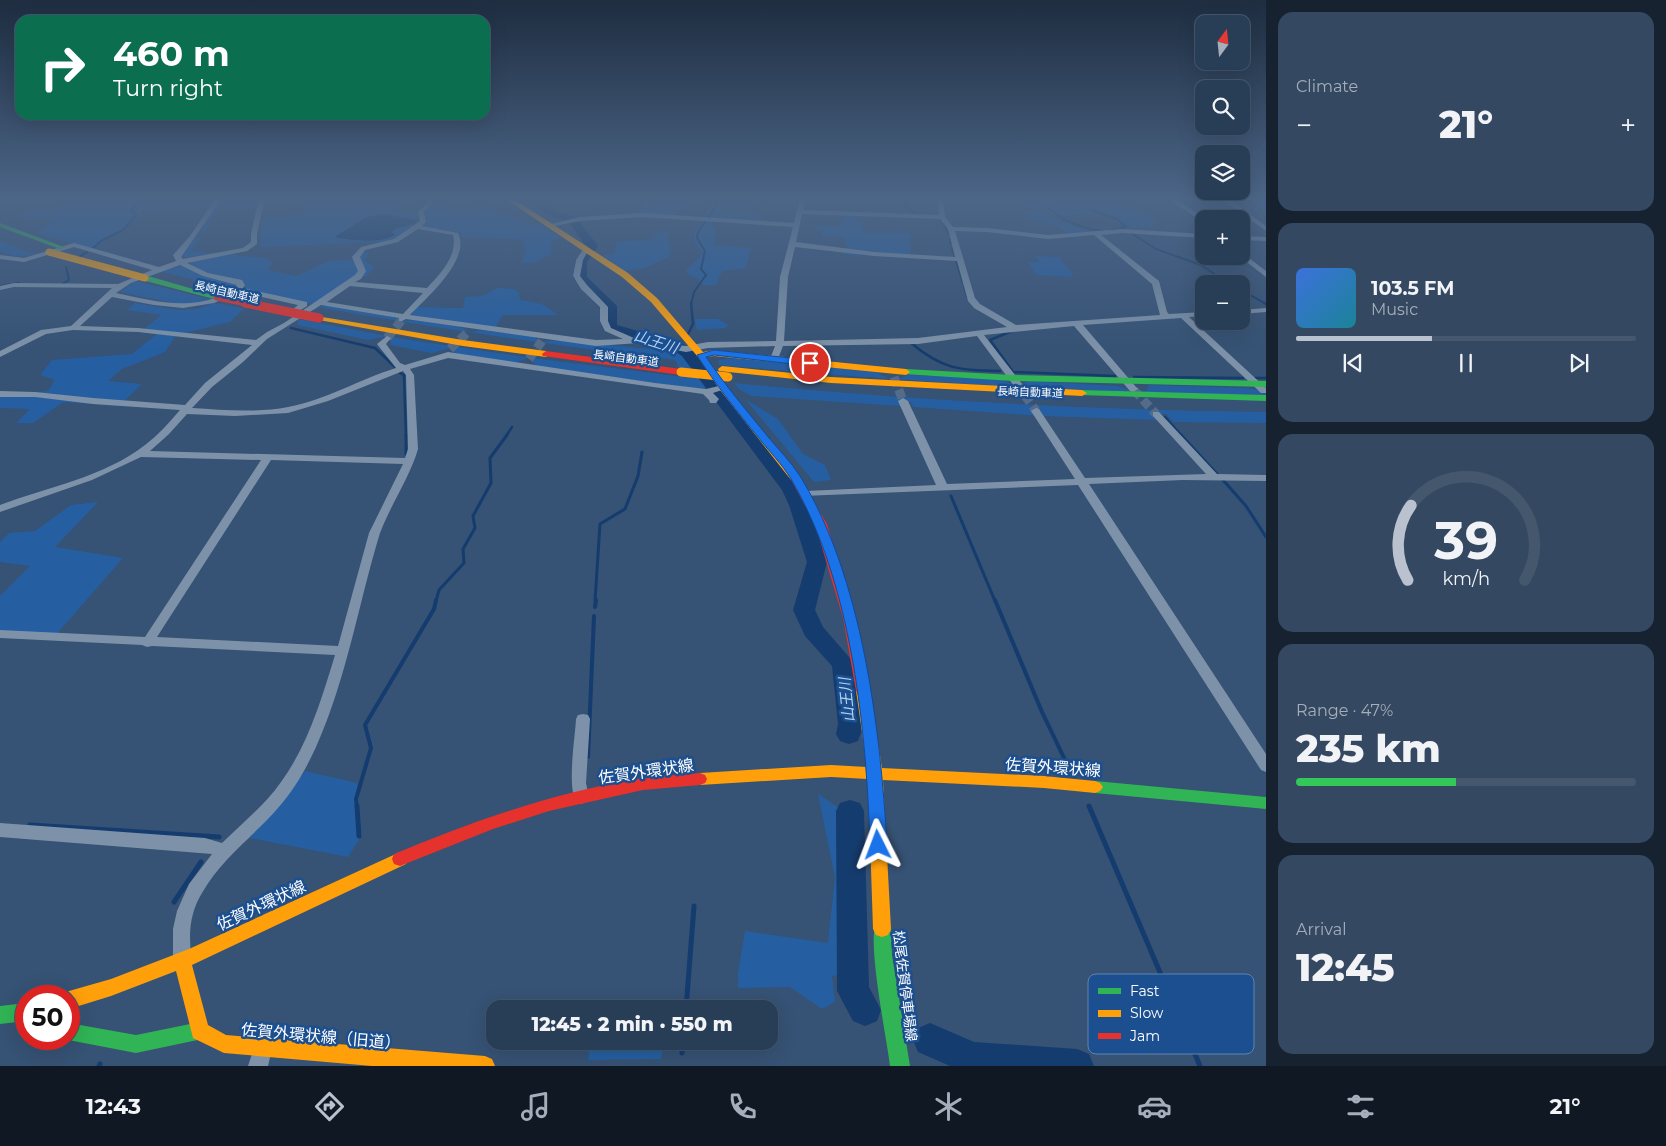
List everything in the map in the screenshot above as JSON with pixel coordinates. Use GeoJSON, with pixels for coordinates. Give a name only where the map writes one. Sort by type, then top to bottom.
{"type":"FeatureCollection","features":[{"type":"Feature","properties":{"kind":"main road","name":"長崎自動車道"},"geometry":{"type":"LineString","coordinates":[[37,248],[49,252],[152,274]]}},
{"type":"Feature","properties":{"kind":"main road","name":"長崎自動車道"},"geometry":{"type":"LineString","coordinates":[[61,248],[222,295],[468,337],[678,368],[1016,400],[1266,408]]}},
{"type":"Feature","properties":{"kind":"main road","name":"松尾佐賀停車場線"},"geometry":{"type":"LineString","coordinates":[[584,248],[625,275],[654,300],[794,476],[806,494],[821,524],[849,618],[862,681],[875,772],[883,955],[900,1066]]}},
{"type":"Feature","properties":{"kind":"main road"},"geometry":{"type":"LineString","coordinates":[[693,350],[892,374],[1015,381],[1263,389]]}},
{"type":"Feature","properties":{"kind":"main road","name":"長崎自動車道"},"geometry":{"type":"LineString","coordinates":[[725,373],[1010,392],[1263,389]]}},
{"type":"Feature","properties":{"kind":"main road","name":"佐賀外環状線"},"geometry":{"type":"LineString","coordinates":[[80,997],[107,990],[182,960],[349,882],[460,833],[546,805],[643,784],[745,775],[831,771],[875,772],[1044,782],[1266,803]]}},
{"type":"Feature","properties":{"kind":"main road"},"geometry":{"type":"LineString","coordinates":[[80,1034],[136,1044],[200,1031],[182,960]]}},
{"type":"Feature","properties":{"kind":"main road"},"geometry":{"type":"LineString","coordinates":[[0,1015],[15,1013]]}},
{"type":"Feature","properties":{"kind":"main road","name":"佐賀外環状線（旧道）"},"geometry":{"type":"LineString","coordinates":[[200,1031],[224,1044],[261,1057],[485,1066]]}},
{"type":"Feature","properties":{"kind":"street"},"geometry":{"type":"LineString","coordinates":[[0,256],[24,260],[65,248]]}},
{"type":"Feature","properties":{"kind":"street"},"geometry":{"type":"LineString","coordinates":[[81,248],[152,274]]}},
{"type":"Feature","properties":{"kind":"street"},"geometry":{"type":"LineString","coordinates":[[183,248],[176,255],[181,262],[210,276],[239,282],[241,285],[239,290]]}},
{"type":"Feature","properties":{"kind":"street"},"geometry":{"type":"LineString","coordinates":[[0,288],[14,285],[119,286],[181,262],[234,253],[247,248]]}},
{"type":"Feature","properties":{"kind":"street"},"geometry":{"type":"LineString","coordinates":[[0,508],[99,472],[139,454],[186,410],[216,377],[244,357],[257,343],[277,328],[322,311],[362,271],[356,257],[363,248]]}},
{"type":"Feature","properties":{"kind":"street"},"geometry":{"type":"LineString","coordinates":[[403,318],[431,291],[456,254],[457,248]]}},
{"type":"Feature","properties":{"kind":"street"},"geometry":{"type":"LineString","coordinates":[[774,359],[780,343],[784,278],[790,248]]}},
{"type":"Feature","properties":{"kind":"street"},"geometry":{"type":"LineString","coordinates":[[822,248],[874,254],[959,259]]}},
{"type":"Feature","properties":{"kind":"street"},"geometry":{"type":"LineString","coordinates":[[956,248],[970,300],[1015,328]]}},
{"type":"Feature","properties":{"kind":"street"},"geometry":{"type":"LineString","coordinates":[[1113,248],[1156,283],[1163,313],[1168,317]]}},
{"type":"Feature","properties":{"kind":"street"},"geometry":{"type":"LineString","coordinates":[[589,251],[577,262],[575,276],[580,284],[604,307],[603,324],[606,328],[614,334],[673,348],[693,350],[780,343],[918,341],[1015,328],[1195,315]]}},
{"type":"Feature","properties":{"kind":"street"},"geometry":{"type":"LineString","coordinates":[[1250,262],[1266,275]]}},
{"type":"Feature","properties":{"kind":"street"},"geometry":{"type":"LineString","coordinates":[[350,284],[431,291]]}},
{"type":"Feature","properties":{"kind":"street"},"geometry":{"type":"LineString","coordinates":[[74,328],[119,286]]}},
{"type":"Feature","properties":{"kind":"street"},"geometry":{"type":"LineString","coordinates":[[110,294],[177,307],[191,307],[214,302],[239,290],[304,304],[278,324],[277,328]]}},
{"type":"Feature","properties":{"kind":"street"},"geometry":{"type":"LineString","coordinates":[[1250,311],[1266,310]]}},
{"type":"Feature","properties":{"kind":"street"},"geometry":{"type":"LineString","coordinates":[[322,311],[403,318],[543,339],[596,344],[639,340]]}},
{"type":"Feature","properties":{"kind":"street"},"geometry":{"type":"LineString","coordinates":[[1183,316],[1263,389]]}},
{"type":"Feature","properties":{"kind":"street"},"geometry":{"type":"LineString","coordinates":[[1077,324],[1130,385]]}},
{"type":"Feature","properties":{"kind":"street"},"geometry":{"type":"LineString","coordinates":[[0,354],[44,332],[74,328],[138,330],[257,343]]}},
{"type":"Feature","properties":{"kind":"street"},"geometry":{"type":"LineString","coordinates":[[979,333],[1015,381]]}},
{"type":"Feature","properties":{"kind":"street"},"geometry":{"type":"LineString","coordinates":[[182,960],[182,935],[185,911],[212,863],[224,850],[249,830],[274,802],[298,769],[328,703],[378,523],[411,461],[413,449],[410,375],[405,368],[397,365],[381,344],[387,338]]}},
{"type":"Feature","properties":{"kind":"street"},"geometry":{"type":"LineString","coordinates":[[0,394],[54,395],[94,401],[147,403],[186,410],[235,414],[288,410],[344,392],[449,352],[525,362],[706,392],[723,388]]}},
{"type":"Feature","properties":{"kind":"street"},"geometry":{"type":"LineString","coordinates":[[706,392],[714,399],[713,401]]}},
{"type":"Feature","properties":{"kind":"street"},"geometry":{"type":"LineString","coordinates":[[903,402],[943,488]]}},
{"type":"Feature","properties":{"kind":"street"},"geometry":{"type":"LineString","coordinates":[[1036,411],[1266,766]]}},
{"type":"Feature","properties":{"kind":"street"},"geometry":{"type":"LineString","coordinates":[[1156,414],[1214,477]]}},
{"type":"Feature","properties":{"kind":"street"},"geometry":{"type":"LineString","coordinates":[[139,454],[214,455],[267,459],[411,461]]}},
{"type":"Feature","properties":{"kind":"street"},"geometry":{"type":"LineString","coordinates":[[147,642],[267,459]]}},
{"type":"Feature","properties":{"kind":"street"},"geometry":{"type":"LineString","coordinates":[[806,494],[1214,477],[1266,478]]}},
{"type":"Feature","properties":{"kind":"street"},"geometry":{"type":"LineString","coordinates":[[0,634],[343,651]]}},
{"type":"Feature","properties":{"kind":"street"},"geometry":{"type":"LineString","coordinates":[[581,798],[579,783],[583,719]]}},
{"type":"Feature","properties":{"kind":"street"},"geometry":{"type":"LineString","coordinates":[[0,830],[205,845],[224,850]]}},
{"type":"Feature","properties":{"kind":"shaded area"},"geometry":{"type":"Polygon","coordinates":[[[0,248],[18,248],[37,255],[14,256],[0,252],[0,248]]]}},
{"type":"Feature","properties":{"kind":"shaded area"},"geometry":{"type":"Polygon","coordinates":[[[185,248],[194,248],[191,251],[268,258],[266,260],[273,262],[268,270],[296,276],[329,261],[358,259],[362,252],[369,253],[365,261],[375,267],[367,276],[361,277],[328,301],[308,304],[246,290],[244,282],[233,289],[158,271],[190,265],[195,258],[179,254],[185,248]]]}},
{"type":"Feature","properties":{"kind":"shaded area"},"geometry":{"type":"Polygon","coordinates":[[[524,248],[551,248],[551,254],[534,263],[522,263],[525,253],[524,248]]]}},
{"type":"Feature","properties":{"kind":"shaded area"},"geometry":{"type":"Polygon","coordinates":[[[615,248],[671,248],[669,257],[644,268],[625,271],[602,255],[613,255],[615,248]]]}},
{"type":"Feature","properties":{"kind":"shaded area"},"geometry":{"type":"Polygon","coordinates":[[[699,248],[751,248],[746,268],[722,271],[716,285],[704,285],[699,282],[699,278],[690,276],[686,271],[703,253],[699,248]]]}},
{"type":"Feature","properties":{"kind":"shaded area"},"geometry":{"type":"Polygon","coordinates":[[[847,248],[911,248],[911,255],[862,253],[859,256],[843,254],[842,250],[847,248]]]}},
{"type":"Feature","properties":{"kind":"shaded area"},"geometry":{"type":"Polygon","coordinates":[[[1035,256],[1059,257],[1073,275],[1072,277],[1036,275],[1028,262],[1039,262],[1035,256]]]}},
{"type":"Feature","properties":{"kind":"shaded area"},"geometry":{"type":"Polygon","coordinates":[[[136,281],[209,299],[188,306],[120,292],[136,281]]]}},
{"type":"Feature","properties":{"kind":"shaded area"},"geometry":{"type":"Polygon","coordinates":[[[497,288],[514,289],[519,292],[520,300],[542,304],[558,315],[503,315],[494,329],[411,315],[417,307],[463,308],[465,297],[482,296],[497,288]]]}},
{"type":"Feature","properties":{"kind":"shaded area"},"geometry":{"type":"Polygon","coordinates":[[[135,303],[178,310],[197,309],[214,303],[244,308],[230,322],[176,335],[165,352],[122,369],[108,381],[142,384],[119,406],[63,402],[33,423],[16,423],[30,409],[0,408],[0,396],[48,391],[55,380],[40,375],[52,360],[132,354],[158,333],[142,331],[161,315],[127,310],[135,303]]]}},
{"type":"Feature","properties":{"kind":"shaded area"},"geometry":{"type":"Polygon","coordinates":[[[330,306],[393,316],[401,321],[427,320],[446,323],[470,332],[406,322],[317,307],[330,306]]]}},
{"type":"Feature","properties":{"kind":"shaded area"},"geometry":{"type":"Polygon","coordinates":[[[298,319],[403,339],[532,358],[684,377],[675,360],[540,342],[558,340],[681,352],[708,388],[697,389],[536,366],[529,358],[513,363],[456,355],[450,348],[432,353],[390,345],[391,339],[384,337],[368,340],[298,325],[298,319]]]}},
{"type":"Feature","properties":{"kind":"shaded area"},"geometry":{"type":"Polygon","coordinates":[[[695,319],[718,319],[729,325],[725,328],[697,330],[695,319]]]}},
{"type":"Feature","properties":{"kind":"shaded area"},"geometry":{"type":"Polygon","coordinates":[[[481,330],[534,336],[540,342],[470,332],[481,330]]]}},
{"type":"Feature","properties":{"kind":"shaded area"},"geometry":{"type":"Polygon","coordinates":[[[736,358],[876,372],[893,378],[856,376],[719,365],[719,360],[736,358]]]}},
{"type":"Feature","properties":{"kind":"shaded area"},"geometry":{"type":"Polygon","coordinates":[[[907,375],[999,379],[1019,386],[1028,381],[1116,386],[1130,390],[1146,391],[1149,385],[1248,388],[1266,392],[1266,395],[1129,392],[992,385],[896,379],[907,375]]]}},
{"type":"Feature","properties":{"kind":"shaded area"},"geometry":{"type":"Polygon","coordinates":[[[734,383],[1000,403],[1266,412],[1266,423],[1173,422],[1166,414],[1154,414],[1159,420],[1043,416],[913,407],[911,402],[900,401],[901,406],[751,396],[740,390],[734,383]]]}},
{"type":"Feature","properties":{"kind":"shaded area"},"geometry":{"type":"Polygon","coordinates":[[[745,399],[778,419],[803,454],[825,465],[831,480],[814,482],[745,399]]]}},
{"type":"Feature","properties":{"kind":"shaded area"},"geometry":{"type":"Polygon","coordinates":[[[98,502],[55,547],[123,558],[56,635],[0,630],[0,596],[30,566],[0,562],[0,542],[9,533],[35,531],[71,505],[98,502]]]}},
{"type":"Feature","properties":{"kind":"shaded area"},"geometry":{"type":"Polygon","coordinates":[[[305,771],[357,783],[362,835],[348,857],[250,838],[305,771]]]}},
{"type":"Feature","properties":{"kind":"shaded area"},"geometry":{"type":"Polygon","coordinates":[[[818,794],[839,808],[846,866],[845,974],[832,976],[835,1002],[822,1009],[790,987],[738,988],[738,973],[745,931],[828,943],[835,877],[818,794]]]}},
{"type":"Feature","properties":{"kind":"shaded area"},"geometry":{"type":"Polygon","coordinates":[[[590,1050],[662,1050],[661,1059],[588,1060],[590,1050]]]}},
{"type":"Feature","properties":{"kind":"waterway","name":"山王川"},"geometry":{"type":"LineString","coordinates":[[591,248],[581,262],[580,278],[610,306],[609,324],[611,328],[678,347],[687,353],[791,489],[799,505],[817,562],[804,610],[813,631],[843,664],[851,724],[849,734]]}},
{"type":"Feature","properties":{"kind":"waterway"},"geometry":{"type":"LineString","coordinates":[[691,304],[694,292],[706,275],[701,269],[705,251],[703,248]]}},
{"type":"Feature","properties":{"kind":"waterway"},"geometry":{"type":"LineString","coordinates":[[952,248],[955,258]]}},
{"type":"Feature","properties":{"kind":"waterway"},"geometry":{"type":"LineString","coordinates":[[1154,248],[1201,265],[1216,275]]}},
{"type":"Feature","properties":{"kind":"waterway"},"geometry":{"type":"LineString","coordinates":[[79,257],[87,252]]}},
{"type":"Feature","properties":{"kind":"waterway"},"geometry":{"type":"LineString","coordinates":[[956,261],[963,283]]}},
{"type":"Feature","properties":{"kind":"waterway"},"geometry":{"type":"LineString","coordinates":[[62,284],[69,280],[66,267]]}},
{"type":"Feature","properties":{"kind":"waterway"},"geometry":{"type":"LineString","coordinates":[[0,286],[19,283]]}},
{"type":"Feature","properties":{"kind":"waterway"},"geometry":{"type":"LineString","coordinates":[[964,286],[967,297]]}},
{"type":"Feature","properties":{"kind":"waterway"},"geometry":{"type":"LineString","coordinates":[[1250,295],[1266,304],[1264,303]]}},
{"type":"Feature","properties":{"kind":"waterway"},"geometry":{"type":"LineString","coordinates":[[688,334],[693,324],[691,304]]}},
{"type":"Feature","properties":{"kind":"waterway"},"geometry":{"type":"LineString","coordinates":[[291,328],[375,348],[395,367]]}},
{"type":"Feature","properties":{"kind":"waterway"},"geometry":{"type":"LineString","coordinates":[[1012,331],[990,340],[1013,372],[1115,376]]}},
{"type":"Feature","properties":{"kind":"waterway"},"geometry":{"type":"LineString","coordinates":[[911,343],[933,359],[952,367],[1000,371]]}},
{"type":"Feature","properties":{"kind":"waterway"},"geometry":{"type":"LineString","coordinates":[[400,373],[404,375],[406,436]]}},
{"type":"Feature","properties":{"kind":"waterway"},"geometry":{"type":"LineString","coordinates":[[1134,377],[1243,378]]}},
{"type":"Feature","properties":{"kind":"waterway"},"geometry":{"type":"LineString","coordinates":[[1255,378],[1266,378]]}},
{"type":"Feature","properties":{"kind":"waterway"},"geometry":{"type":"LineString","coordinates":[[1165,417],[1182,436]]}},
{"type":"Feature","properties":{"kind":"waterway"},"geometry":{"type":"LineString","coordinates":[[506,436],[512,427]]}},
{"type":"Feature","properties":{"kind":"waterway"},"geometry":{"type":"LineString","coordinates":[[436,601],[439,590],[464,563],[463,549],[475,528],[473,516],[491,483],[490,458],[507,435]]}},
{"type":"Feature","properties":{"kind":"waterway"},"geometry":{"type":"LineString","coordinates":[[1181,435],[1217,474]]}},
{"type":"Feature","properties":{"kind":"waterway"},"geometry":{"type":"LineString","coordinates":[[406,436],[406,454]]}},
{"type":"Feature","properties":{"kind":"waterway"},"geometry":{"type":"LineString","coordinates":[[595,601],[600,524],[625,509],[638,476],[642,452]]}},
{"type":"Feature","properties":{"kind":"waterway"},"geometry":{"type":"LineString","coordinates":[[1223,480],[1246,506],[1266,537]]}},
{"type":"Feature","properties":{"kind":"waterway"},"geometry":{"type":"LineString","coordinates":[[951,496],[995,601]]}},
{"type":"Feature","properties":{"kind":"waterway"},"geometry":{"type":"LineString","coordinates":[[357,808],[356,799],[371,748],[365,725],[434,609],[436,600]]}},
{"type":"Feature","properties":{"kind":"waterway"},"geometry":{"type":"LineString","coordinates":[[595,607],[596,600]]}},
{"type":"Feature","properties":{"kind":"waterway"},"geometry":{"type":"LineString","coordinates":[[995,600],[1042,712],[1067,764]]}},
{"type":"Feature","properties":{"kind":"waterway"},"geometry":{"type":"LineString","coordinates":[[588,757],[594,616]]}},
{"type":"Feature","properties":{"kind":"waterway"},"geometry":{"type":"LineString","coordinates":[[357,806],[359,836]]}},
{"type":"Feature","properties":{"kind":"waterway"},"geometry":{"type":"LineString","coordinates":[[1089,806],[1161,974]]}},
{"type":"Feature","properties":{"kind":"waterway","name":"山王川"},"geometry":{"type":"LineString","coordinates":[[850,811],[852,835],[853,991],[865,1010]]}},
{"type":"Feature","properties":{"kind":"waterway"},"geometry":{"type":"LineString","coordinates":[[30,825],[219,837]]}},
{"type":"Feature","properties":{"kind":"waterway"},"geometry":{"type":"LineString","coordinates":[[174,902],[201,862]]}},
{"type":"Feature","properties":{"kind":"waterway"},"geometry":{"type":"LineString","coordinates":[[687,1000],[694,906]]}},
{"type":"Feature","properties":{"kind":"waterway","name":"山王川"},"geometry":{"type":"LineString","coordinates":[[930,1040],[974,1059],[1077,1066]]}},
{"type":"Feature","properties":{"kind":"waterway"},"geometry":{"type":"LineString","coordinates":[[1195,1054],[1200,1066]]}},
{"type":"Feature","properties":{"kind":"tunnel"},"geometry":{"type":"LineString","coordinates":[[387,338],[402,320]]}},
{"type":"Feature","properties":{"kind":"tunnel"},"geometry":{"type":"LineString","coordinates":[[450,349],[469,331]]}},
{"type":"Feature","properties":{"kind":"tunnel"},"geometry":{"type":"LineString","coordinates":[[529,359],[542,341]]}},
{"type":"Feature","properties":{"kind":"tunnel"},"geometry":{"type":"LineString","coordinates":[[894,377],[903,401]]}},
{"type":"Feature","properties":{"kind":"tunnel"},"geometry":{"type":"LineString","coordinates":[[1017,384],[1036,411]]}},
{"type":"Feature","properties":{"kind":"tunnel"},"geometry":{"type":"LineString","coordinates":[[1134,390],[1156,414]]}},
{"type":"Feature","properties":{"kind":"traffic: fast"},"geometry":{"type":"LineString","coordinates":[[145,278],[217,297]]}},
{"type":"Feature","properties":{"kind":"traffic: fast"},"geometry":{"type":"LineString","coordinates":[[906,372],[1013,378],[1266,384]]}},
{"type":"Feature","properties":{"kind":"traffic: fast"},"geometry":{"type":"LineString","coordinates":[[1082,393],[1266,398]]}},
{"type":"Feature","properties":{"kind":"traffic: fast"},"geometry":{"type":"LineString","coordinates":[[1095,787],[1266,803]]}},
{"type":"Feature","properties":{"kind":"traffic: fast"},"geometry":{"type":"LineString","coordinates":[[882,929],[883,955],[900,1066]]}},
{"type":"Feature","properties":{"kind":"traffic: fast"},"geometry":{"type":"LineString","coordinates":[[0,1015],[15,1013]]}},
{"type":"Feature","properties":{"kind":"traffic: fast"},"geometry":{"type":"LineString","coordinates":[[80,1034],[136,1044],[200,1031]]}},
{"type":"Feature","properties":{"kind":"traffic: slow"},"geometry":{"type":"LineString","coordinates":[[583,248],[625,275],[654,300],[701,355],[723,388],[795,478]]}},
{"type":"Feature","properties":{"kind":"traffic: slow"},"geometry":{"type":"LineString","coordinates":[[49,252],[145,278]]}},
{"type":"Feature","properties":{"kind":"traffic: slow"},"geometry":{"type":"LineString","coordinates":[[319,318],[463,343],[546,354]]}},
{"type":"Feature","properties":{"kind":"traffic: slow"},"geometry":{"type":"LineString","coordinates":[[701,355],[714,353],[906,372]]}},
{"type":"Feature","properties":{"kind":"traffic: slow"},"geometry":{"type":"LineString","coordinates":[[722,369],[831,380],[1082,393]]}},
{"type":"Feature","properties":{"kind":"traffic: slow"},"geometry":{"type":"LineString","coordinates":[[681,372],[728,377]]}},
{"type":"Feature","properties":{"kind":"traffic: slow"},"geometry":{"type":"LineString","coordinates":[[863,691],[875,772],[882,929]]}},
{"type":"Feature","properties":{"kind":"traffic: slow"},"geometry":{"type":"LineString","coordinates":[[700,779],[831,771],[1044,782],[1095,787]]}},
{"type":"Feature","properties":{"kind":"traffic: slow"},"geometry":{"type":"LineString","coordinates":[[80,997],[153,972],[195,955],[400,859]]}},
{"type":"Feature","properties":{"kind":"traffic: slow"},"geometry":{"type":"LineString","coordinates":[[182,960],[200,1031],[224,1044],[485,1066]]}},
{"type":"Feature","properties":{"kind":"traffic: jam"},"geometry":{"type":"LineString","coordinates":[[217,297],[319,318]]}},
{"type":"Feature","properties":{"kind":"traffic: jam"},"geometry":{"type":"LineString","coordinates":[[546,354],[681,372]]}},
{"type":"Feature","properties":{"kind":"traffic: jam"},"geometry":{"type":"LineString","coordinates":[[795,478],[821,524],[849,618],[863,691]]}},
{"type":"Feature","properties":{"kind":"traffic: jam"},"geometry":{"type":"LineString","coordinates":[[400,859],[459,835],[549,804],[643,784],[700,779]]}},
{"type":"Feature","properties":{"kind":"route"},"geometry":{"type":"LineString","coordinates":[[810,363],[732,354],[714,353],[701,355],[723,388],[794,476],[806,494],[821,524],[849,618],[862,681],[875,772],[878,845]]}}]}
